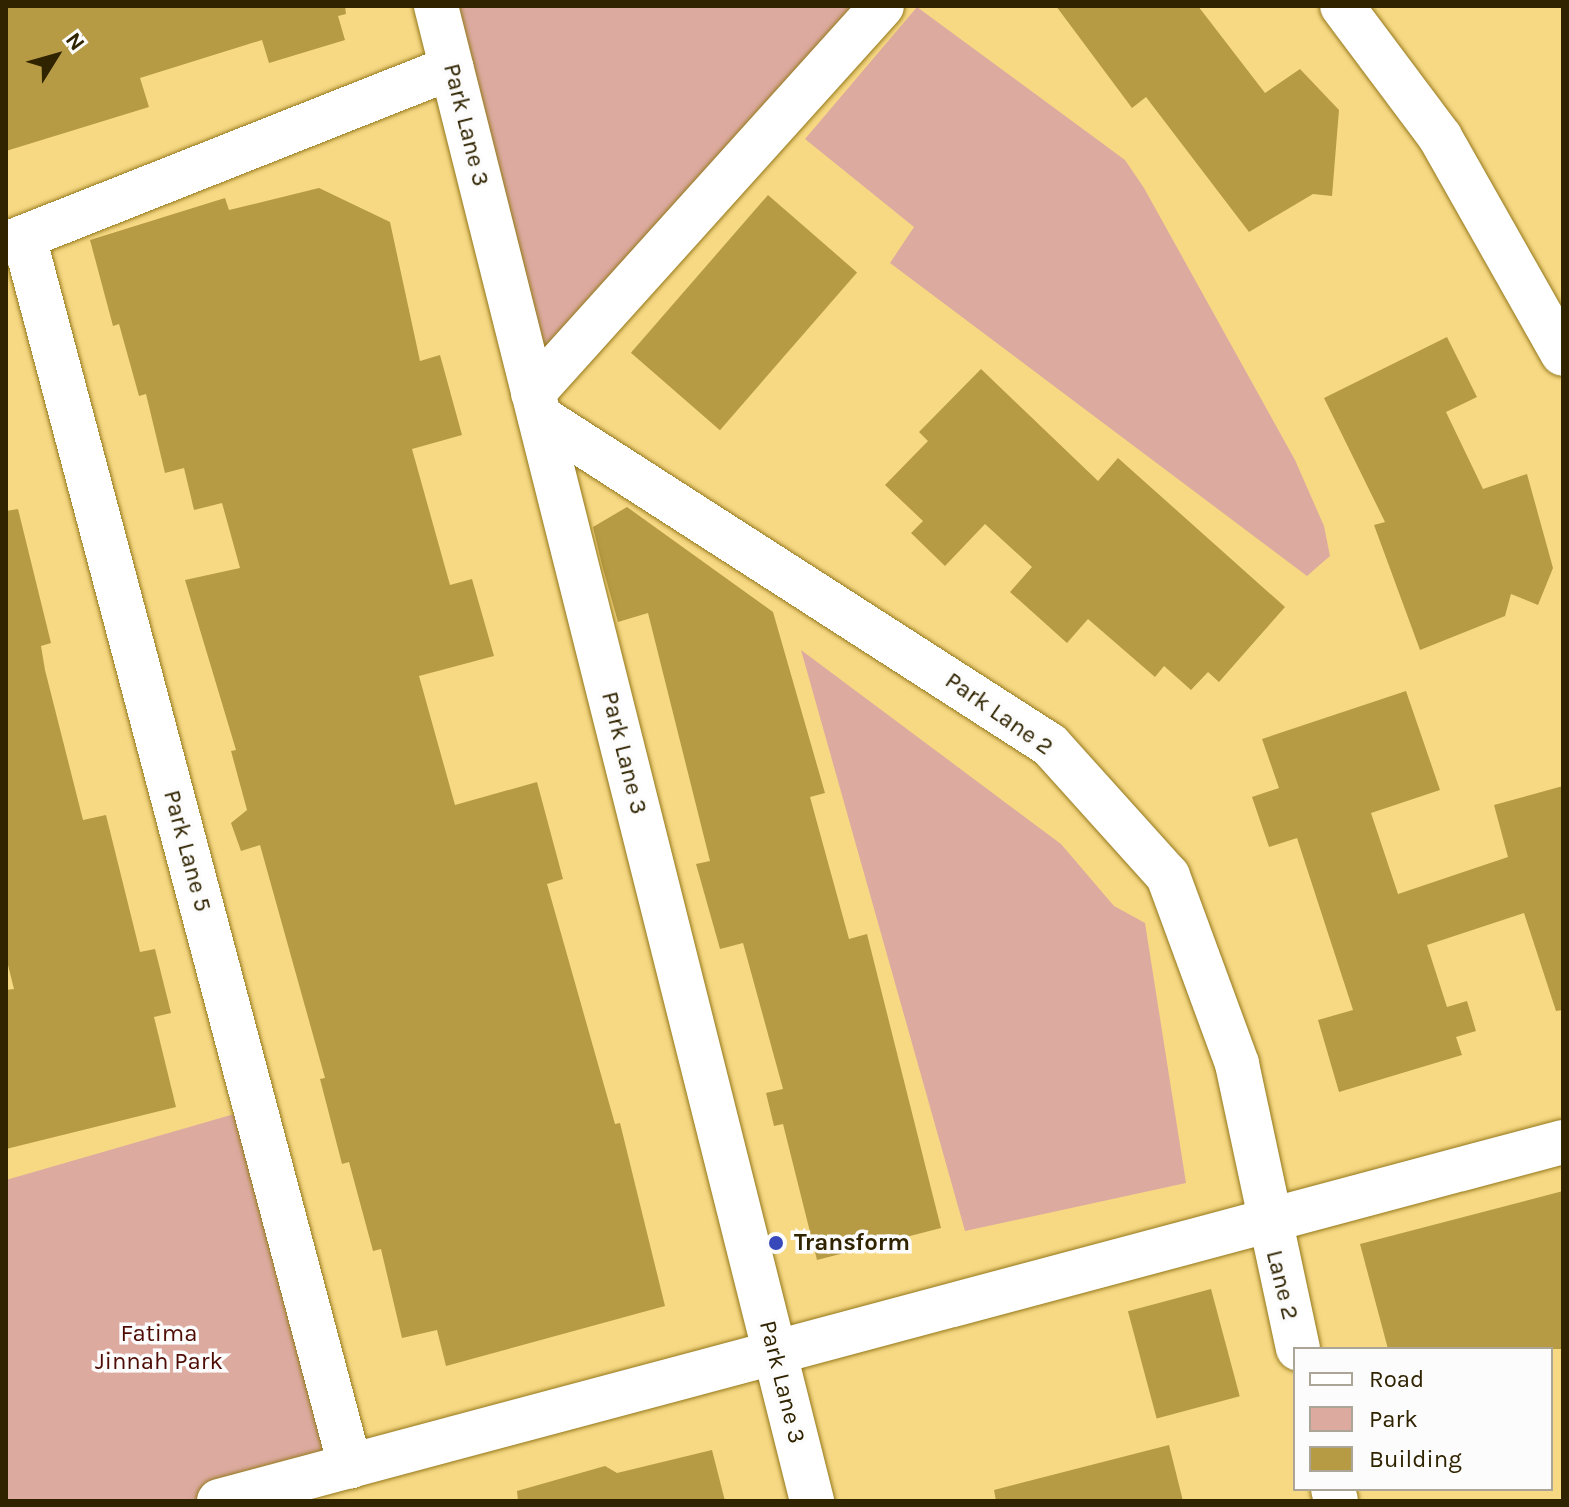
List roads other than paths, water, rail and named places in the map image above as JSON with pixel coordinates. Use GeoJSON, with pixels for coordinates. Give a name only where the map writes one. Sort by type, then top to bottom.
{"type":"FeatureCollection","features":[{"type":"Feature","properties":{"kind":"street","name":"Park Lane 3"},"geometry":{"type":"LineString","coordinates":[[436,6],[812,1501]]}},
{"type":"Feature","properties":{"kind":"street"},"geometry":{"type":"LineString","coordinates":[[536,405],[882,6]]}},
{"type":"Feature","properties":{"kind":"street"},"geometry":{"type":"LineString","coordinates":[[1342,6],[1440,137],[1563,354]]}},
{"type":"Feature","properties":{"kind":"street"},"geometry":{"type":"LineString","coordinates":[[15,240],[451,68]]}},
{"type":"Feature","properties":{"kind":"street","name":"Park Lane 5"},"geometry":{"type":"LineString","coordinates":[[15,240],[350,1466]]}},
{"type":"Feature","properties":{"kind":"street","name":"Park Lane 2"},"geometry":{"type":"LineString","coordinates":[[536,405],[1060,756],[1168,876],[1237,1064],[1266,1220]]}},
{"type":"Feature","properties":{"kind":"street"},"geometry":{"type":"LineString","coordinates":[[234,1499],[1563,1142]]}},
{"type":"Feature","properties":{"kind":"street","name":"Lane 2"},"geometry":{"type":"LineString","coordinates":[[1266,1220],[1298,1347]]}},
{"type":"Feature","properties":{"kind":"place","name":"Transform"},"geometry":{"type":"Point","coordinates":[776,1243]}},
{"type":"Feature","properties":{"kind":"park label","name":"Fatima Jinnah Park"},"geometry":{"type":"Point","coordinates":[159,1348]}}]}
